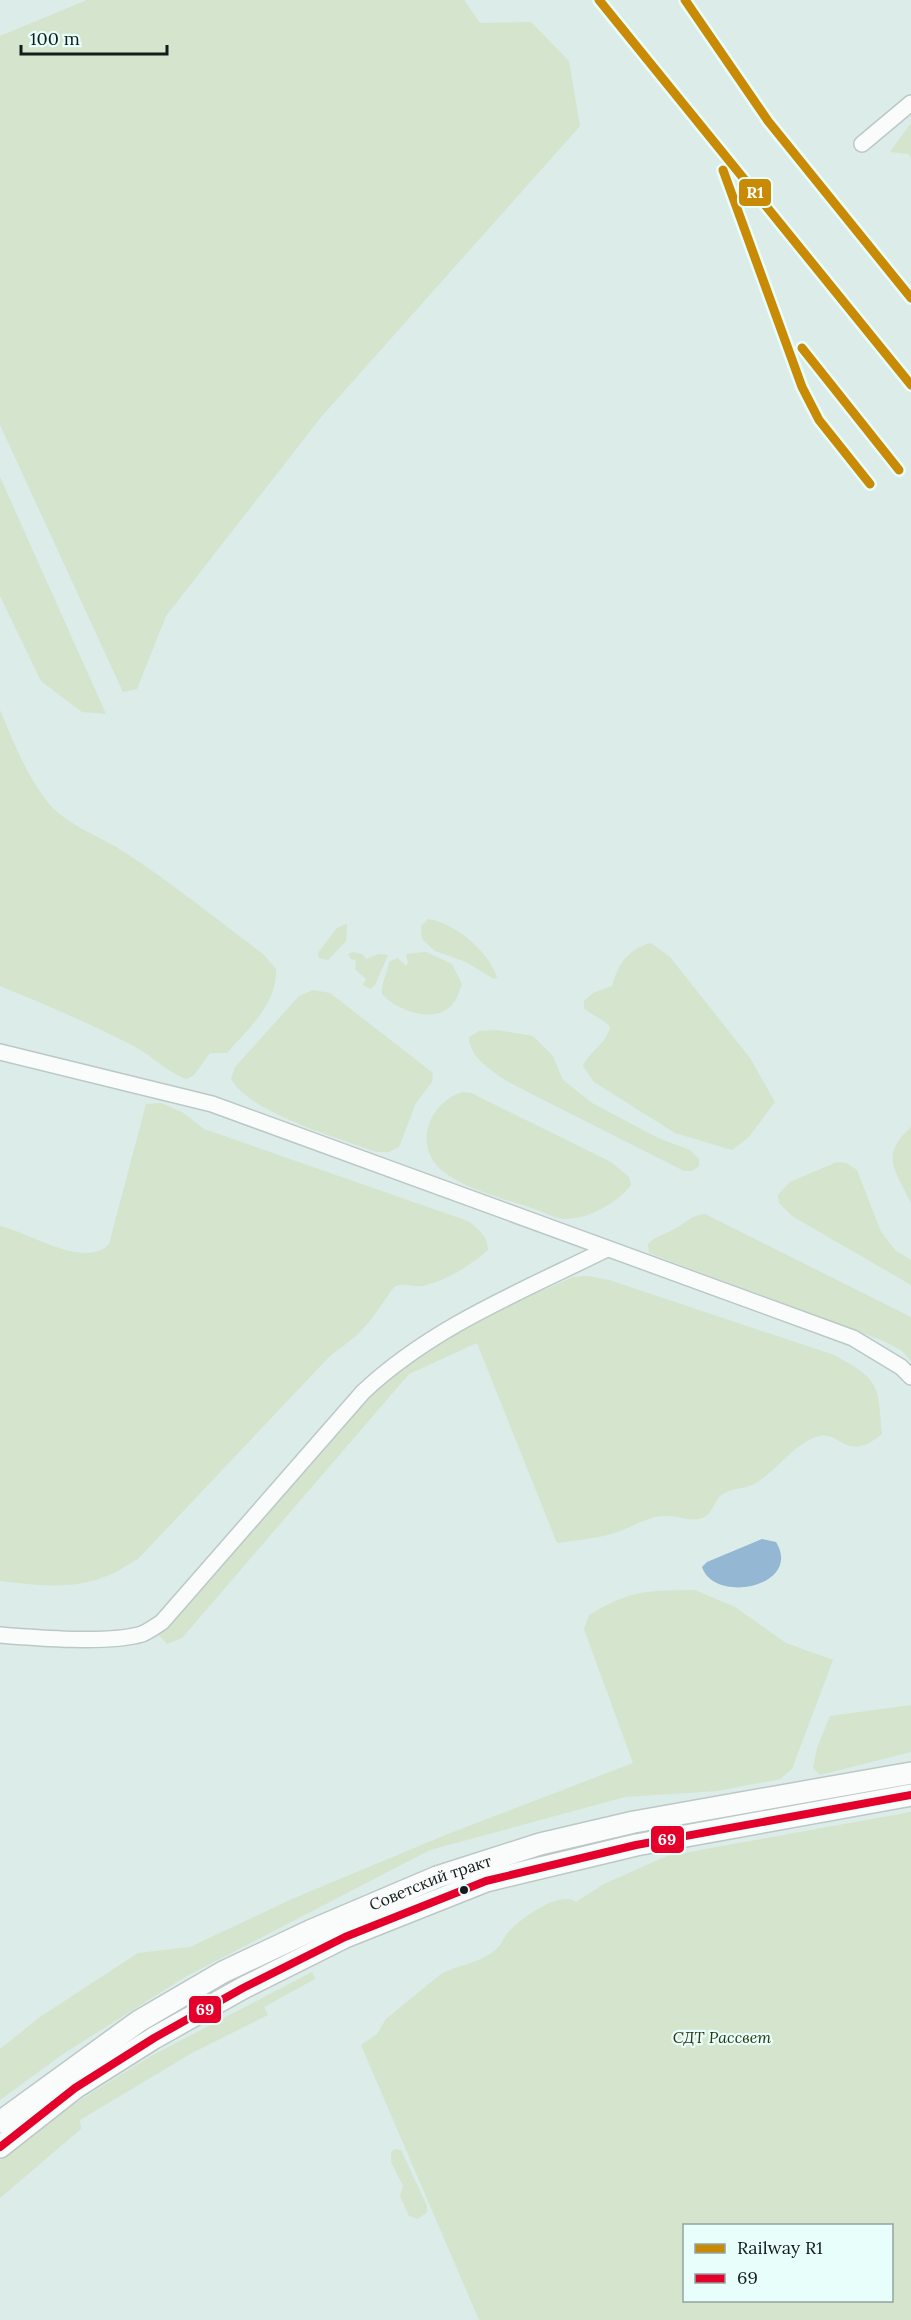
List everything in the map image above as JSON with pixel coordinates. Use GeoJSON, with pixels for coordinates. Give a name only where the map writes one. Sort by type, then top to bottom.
{"type":"FeatureCollection","features":[{"type":"Feature","properties":{"kind":"highway","name":"Советский тракт"},"geometry":{"type":"LineString","coordinates":[[0,2122],[139,2021],[223,1972],[310,1931],[437,1877],[540,1844],[634,1822],[911,1773]]}},
{"type":"Feature","properties":{"kind":"highway","name":"Советский тракт"},"geometry":{"type":"LineString","coordinates":[[0,2147],[75,2088],[154,2038],[243,1988],[345,1937],[486,1881],[636,1845],[911,1795]]}},
{"type":"Feature","properties":{"kind":"street"},"geometry":{"type":"LineString","coordinates":[[862,144],[911,103]]}},
{"type":"Feature","properties":{"kind":"street"},"geometry":{"type":"LineString","coordinates":[[0,1052],[212,1104],[853,1338],[901,1367],[911,1377]]}},
{"type":"Feature","properties":{"kind":"street"},"geometry":{"type":"LineString","coordinates":[[0,1635],[34,1638],[126,1637],[144,1633],[162,1622],[363,1392],[386,1370],[433,1336],[607,1249]]}},
{"type":"Feature","properties":{"kind":"green space"},"geometry":{"type":"Polygon","coordinates":[[[87,0],[464,0],[480,23],[531,22],[569,61],[580,126],[322,416],[166,616],[137,689],[123,692],[0,425],[0,36],[87,0]]]}},
{"type":"Feature","properties":{"kind":"green space"},"geometry":{"type":"Polygon","coordinates":[[[911,123],[911,159],[909,154],[890,152],[911,123]]]}},
{"type":"Feature","properties":{"kind":"green space"},"geometry":{"type":"Polygon","coordinates":[[[0,477],[106,714],[82,712],[41,681],[0,596],[0,477]]]}},
{"type":"Feature","properties":{"kind":"green space"},"geometry":{"type":"Polygon","coordinates":[[[0,710],[26,767],[54,809],[161,877],[263,954],[276,969],[272,994],[260,1015],[227,1053],[210,1053],[194,1075],[187,1079],[173,1073],[139,1049],[116,1037],[0,986],[0,710]]]}},
{"type":"Feature","properties":{"kind":"green space"},"geometry":{"type":"Polygon","coordinates":[[[428,919],[449,926],[469,940],[493,967],[497,977],[494,979],[466,962],[435,951],[422,939],[421,926],[428,919]]]}},
{"type":"Feature","properties":{"kind":"green space"},"geometry":{"type":"Polygon","coordinates":[[[347,924],[346,941],[328,960],[319,958],[318,953],[337,928],[347,924]]]}},
{"type":"Feature","properties":{"kind":"green space"},"geometry":{"type":"Polygon","coordinates":[[[651,943],[670,957],[750,1058],[775,1102],[749,1137],[732,1150],[675,1133],[594,1082],[583,1066],[605,1038],[610,1027],[584,1008],[584,1001],[593,993],[612,986],[617,971],[630,953],[651,943]]]}},
{"type":"Feature","properties":{"kind":"green space"},"geometry":{"type":"Polygon","coordinates":[[[353,952],[362,954],[366,959],[379,954],[388,955],[375,985],[370,989],[363,985],[366,979],[355,969],[356,961],[348,954],[353,952]]]}},
{"type":"Feature","properties":{"kind":"green space"},"geometry":{"type":"Polygon","coordinates":[[[426,952],[452,964],[462,984],[455,1000],[447,1009],[438,1013],[428,1014],[407,1010],[397,1006],[382,994],[389,962],[398,958],[406,966],[408,963],[406,954],[426,952]]]}},
{"type":"Feature","properties":{"kind":"green space"},"geometry":{"type":"Polygon","coordinates":[[[313,990],[330,993],[433,1073],[432,1082],[416,1103],[399,1147],[389,1152],[376,1152],[319,1132],[256,1103],[231,1079],[235,1067],[299,996],[313,990]]]}},
{"type":"Feature","properties":{"kind":"green space"},"geometry":{"type":"Polygon","coordinates":[[[497,1030],[533,1036],[553,1056],[563,1080],[592,1103],[658,1138],[690,1150],[699,1159],[699,1166],[692,1171],[684,1171],[498,1075],[479,1059],[470,1045],[469,1037],[479,1031],[497,1030]]]}},
{"type":"Feature","properties":{"kind":"green space"},"geometry":{"type":"Polygon","coordinates":[[[463,1092],[471,1093],[611,1162],[629,1177],[631,1185],[618,1198],[601,1209],[582,1217],[563,1219],[477,1190],[449,1176],[431,1157],[427,1147],[428,1127],[432,1117],[445,1101],[463,1092]]]}},
{"type":"Feature","properties":{"kind":"green space"},"geometry":{"type":"Polygon","coordinates":[[[161,1103],[182,1112],[204,1129],[468,1221],[484,1237],[488,1250],[466,1267],[440,1281],[422,1286],[394,1287],[370,1321],[356,1336],[330,1356],[138,1559],[108,1575],[79,1584],[26,1584],[0,1581],[0,1226],[72,1251],[86,1253],[99,1251],[109,1244],[146,1104],[161,1103]]]}},
{"type":"Feature","properties":{"kind":"green space"},"geometry":{"type":"Polygon","coordinates":[[[911,1127],[911,1203],[893,1164],[893,1155],[895,1146],[911,1127]]]}},
{"type":"Feature","properties":{"kind":"green space"},"geometry":{"type":"Polygon","coordinates":[[[837,1162],[846,1163],[857,1170],[881,1232],[896,1251],[911,1260],[911,1285],[792,1216],[779,1203],[778,1195],[790,1182],[837,1162]]]}},
{"type":"Feature","properties":{"kind":"green space"},"geometry":{"type":"Polygon","coordinates":[[[705,1214],[911,1317],[911,1361],[901,1350],[881,1340],[649,1253],[648,1244],[654,1239],[692,1218],[705,1214]]]}},
{"type":"Feature","properties":{"kind":"green space"},"geometry":{"type":"Polygon","coordinates":[[[588,1276],[609,1280],[834,1355],[860,1371],[874,1385],[879,1404],[882,1434],[869,1443],[859,1446],[844,1444],[832,1437],[824,1436],[807,1441],[791,1452],[762,1479],[720,1496],[709,1513],[700,1519],[660,1516],[605,1536],[557,1543],[477,1343],[409,1374],[182,1638],[167,1644],[158,1634],[176,1619],[370,1393],[392,1374],[440,1341],[492,1313],[573,1277],[588,1276]]]}},
{"type":"Feature","properties":{"kind":"green space"},"geometry":{"type":"Polygon","coordinates":[[[695,1590],[735,1607],[786,1643],[833,1660],[792,1769],[780,1779],[717,1791],[625,1797],[430,1850],[185,1977],[63,2054],[0,2100],[0,2049],[40,2017],[138,1953],[190,1947],[292,1899],[448,1834],[633,1763],[584,1629],[589,1615],[617,1600],[640,1593],[695,1590]]]}},
{"type":"Feature","properties":{"kind":"green space"},"geometry":{"type":"Polygon","coordinates":[[[911,1705],[911,1752],[820,1775],[813,1768],[817,1748],[830,1716],[911,1705]]]}},
{"type":"Feature","properties":{"kind":"green space","name":"СДТ Рассвет"},"geometry":{"type":"Polygon","coordinates":[[[911,1812],[911,2320],[479,2320],[361,2045],[377,2034],[386,2019],[441,1974],[487,1956],[496,1950],[510,1930],[532,1912],[561,1899],[576,1902],[604,1884],[667,1856],[911,1812]]]}},
{"type":"Feature","properties":{"kind":"green space"},"geometry":{"type":"Polygon","coordinates":[[[312,1972],[315,1979],[264,2007],[268,2015],[192,2053],[80,2120],[81,2129],[0,2198],[0,2160],[69,2107],[151,2056],[312,1972]]]}},
{"type":"Feature","properties":{"kind":"green space"},"geometry":{"type":"Polygon","coordinates":[[[395,2149],[401,2150],[427,2206],[427,2212],[418,2219],[409,2216],[400,2196],[403,2186],[391,2162],[391,2152],[395,2149]]]}},
{"type":"Feature","properties":{"kind":"water"},"geometry":{"type":"Polygon","coordinates":[[[762,1539],[776,1542],[781,1557],[778,1570],[768,1579],[754,1585],[738,1587],[723,1585],[710,1579],[702,1567],[707,1562],[762,1539]]]}},
{"type":"Feature","properties":{"kind":"rail line","name":"R1"},"geometry":{"type":"LineString","coordinates":[[599,0],[911,385]]}},
{"type":"Feature","properties":{"kind":"rail line","name":"R1"},"geometry":{"type":"LineString","coordinates":[[685,0],[768,121],[911,298]]}},
{"type":"Feature","properties":{"kind":"rail line","name":"R1"},"geometry":{"type":"LineString","coordinates":[[723,170],[802,387],[819,420],[870,484]]}},
{"type":"Feature","properties":{"kind":"rail line","name":"R1"},"geometry":{"type":"LineString","coordinates":[[802,348],[899,470]]}},
{"type":"Feature","properties":{"kind":"transit line","name":"69"},"geometry":{"type":"LineString","coordinates":[[0,2147],[75,2088],[154,2038],[243,1988],[345,1937],[486,1881],[636,1845],[911,1795]]}}]}
